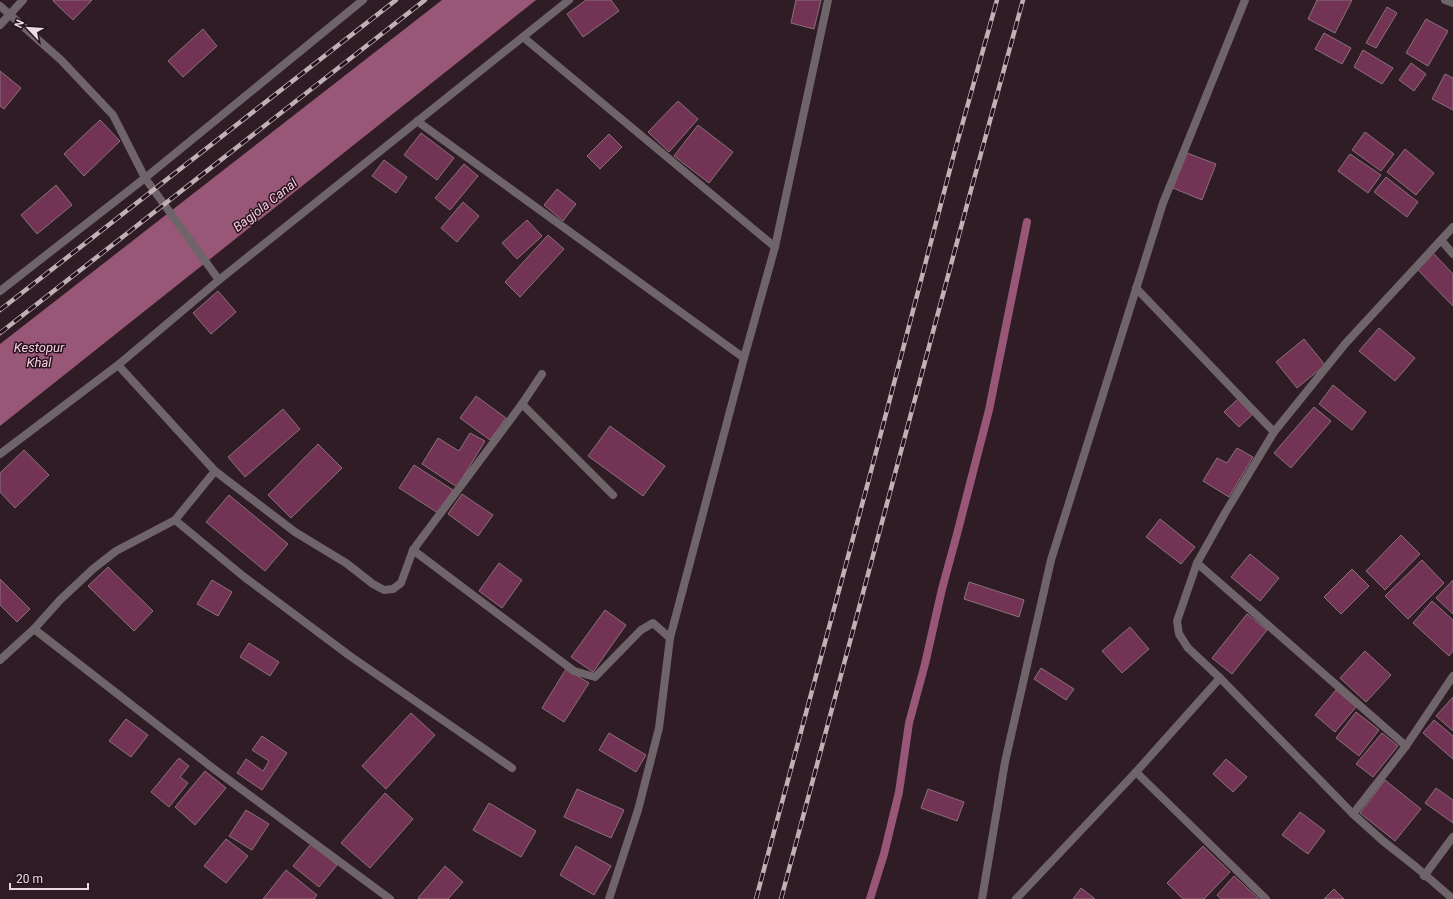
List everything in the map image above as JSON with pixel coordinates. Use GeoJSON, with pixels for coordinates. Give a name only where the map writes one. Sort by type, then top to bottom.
{"type":"FeatureCollection","features":[{"type":"Feature","properties":{"kind":"street"},"geometry":{"type":"LineString","coordinates":[[0,25],[23,0]]}},
{"type":"Feature","properties":{"kind":"street"},"geometry":{"type":"LineString","coordinates":[[0,292],[145,178],[363,0]]}},
{"type":"Feature","properties":{"kind":"street"},"geometry":{"type":"LineString","coordinates":[[0,454],[118,365],[217,277],[569,0]]}},
{"type":"Feature","properties":{"kind":"street"},"geometry":{"type":"LineString","coordinates":[[609,899],[638,810],[659,728],[670,638],[744,358],[776,247],[828,0]]}},
{"type":"Feature","properties":{"kind":"street"},"geometry":{"type":"LineString","coordinates":[[982,899],[1005,762],[1051,560],[1163,203],[1245,0]]}},
{"type":"Feature","properties":{"kind":"street"},"geometry":{"type":"LineString","coordinates":[[1445,0],[1453,3]]}},
{"type":"Feature","properties":{"kind":"street"},"geometry":{"type":"LineString","coordinates":[[0,6],[61,60],[113,115],[145,178],[217,277]]}},
{"type":"Feature","properties":{"kind":"street"},"geometry":{"type":"LineString","coordinates":[[523,37],[776,247]]}},
{"type":"Feature","properties":{"kind":"street"},"geometry":{"type":"LineString","coordinates":[[417,121],[744,358]]}},
{"type":"Feature","properties":{"kind":"street"},"geometry":{"type":"LineString","coordinates":[[1453,227],[1345,344],[1274,432],[1197,563],[1176,621],[1179,634],[1188,648],[1220,678],[1353,814],[1382,841],[1453,899]]}},
{"type":"Feature","properties":{"kind":"street"},"geometry":{"type":"LineString","coordinates":[[1441,240],[1453,254]]}},
{"type":"Feature","properties":{"kind":"street"},"geometry":{"type":"LineString","coordinates":[[1136,288],[1274,432]]}},
{"type":"Feature","properties":{"kind":"street"},"geometry":{"type":"LineString","coordinates":[[118,365],[215,471],[295,532],[346,563],[373,584],[384,590],[393,589],[401,584],[413,550],[522,404],[542,374]]}},
{"type":"Feature","properties":{"kind":"street"},"geometry":{"type":"LineString","coordinates":[[522,404],[613,495]]}},
{"type":"Feature","properties":{"kind":"street"},"geometry":{"type":"LineString","coordinates":[[0,660],[34,629],[60,600],[93,569],[116,551],[175,520],[215,471]]}},
{"type":"Feature","properties":{"kind":"street"},"geometry":{"type":"LineString","coordinates":[[175,520],[244,576],[350,656],[512,768]]}},
{"type":"Feature","properties":{"kind":"street"},"geometry":{"type":"LineString","coordinates":[[413,550],[574,671],[595,677],[641,630],[653,623],[670,638]]}},
{"type":"Feature","properties":{"kind":"street"},"geometry":{"type":"LineString","coordinates":[[1197,563],[1406,746]]}},
{"type":"Feature","properties":{"kind":"street"},"geometry":{"type":"LineString","coordinates":[[34,629],[214,769],[390,899]]}},
{"type":"Feature","properties":{"kind":"street"},"geometry":{"type":"LineString","coordinates":[[1353,814],[1406,746],[1453,676]]}},
{"type":"Feature","properties":{"kind":"street"},"geometry":{"type":"LineString","coordinates":[[1016,899],[1136,772],[1220,678]]}},
{"type":"Feature","properties":{"kind":"street"},"geometry":{"type":"LineString","coordinates":[[1136,772],[1266,899]]}},
{"type":"Feature","properties":{"kind":"street"},"geometry":{"type":"LineString","coordinates":[[1424,876],[1453,837]]}},
{"type":"Feature","properties":{"kind":"water","name":"Kestopur Khal"},"geometry":{"type":"Polygon","coordinates":[[[442,0],[536,0],[0,426],[0,344],[442,0]]]}},
{"type":"Feature","properties":{"kind":"building"},"geometry":{"type":"Polygon","coordinates":[[[92,0],[73,20],[53,1],[92,0]]]}},
{"type":"Feature","properties":{"kind":"building"},"geometry":{"type":"Polygon","coordinates":[[[586,0],[611,0],[619,11],[583,37],[567,14],[586,0]]]}},
{"type":"Feature","properties":{"kind":"building"},"geometry":{"type":"Polygon","coordinates":[[[796,0],[821,0],[814,29],[791,23],[796,0]]]}},
{"type":"Feature","properties":{"kind":"building"},"geometry":{"type":"Polygon","coordinates":[[[1317,0],[1352,0],[1335,33],[1308,19],[1317,0]]]}},
{"type":"Feature","properties":{"kind":"building"},"geometry":{"type":"Polygon","coordinates":[[[1387,7],[1397,13],[1376,48],[1366,43],[1387,7]]]}},
{"type":"Feature","properties":{"kind":"building"},"geometry":{"type":"Polygon","coordinates":[[[1426,19],[1448,31],[1428,66],[1406,53],[1426,19]]]}},
{"type":"Feature","properties":{"kind":"building"},"geometry":{"type":"Polygon","coordinates":[[[203,29],[217,46],[183,77],[168,61],[203,29]]]}},
{"type":"Feature","properties":{"kind":"building"},"geometry":{"type":"Polygon","coordinates":[[[1324,33],[1351,48],[1342,64],[1315,49],[1324,33]]]}},
{"type":"Feature","properties":{"kind":"building"},"geometry":{"type":"Polygon","coordinates":[[[1363,50],[1393,68],[1382,84],[1354,67],[1363,50]]]}},
{"type":"Feature","properties":{"kind":"building"},"geometry":{"type":"Polygon","coordinates":[[[1411,63],[1426,74],[1414,91],[1399,80],[1411,63]]]}},
{"type":"Feature","properties":{"kind":"building"},"geometry":{"type":"Polygon","coordinates":[[[0,71],[21,88],[4,109],[0,106],[0,71]]]}},
{"type":"Feature","properties":{"kind":"building"},"geometry":{"type":"Polygon","coordinates":[[[1445,74],[1453,78],[1453,110],[1432,99],[1445,74]]]}},
{"type":"Feature","properties":{"kind":"building"},"geometry":{"type":"Polygon","coordinates":[[[678,101],[698,119],[669,152],[648,132],[678,101]]]}},
{"type":"Feature","properties":{"kind":"building"},"geometry":{"type":"Polygon","coordinates":[[[100,120],[120,141],[84,176],[64,154],[100,120]]]}},
{"type":"Feature","properties":{"kind":"building"},"geometry":{"type":"Polygon","coordinates":[[[698,125],[733,152],[709,183],[674,156],[698,125]]]}},
{"type":"Feature","properties":{"kind":"building"},"geometry":{"type":"Polygon","coordinates":[[[1365,132],[1394,154],[1381,171],[1352,150],[1365,132]]]}},
{"type":"Feature","properties":{"kind":"building"},"geometry":{"type":"Polygon","coordinates":[[[421,133],[454,158],[437,180],[404,155],[421,133]]]}},
{"type":"Feature","properties":{"kind":"building"},"geometry":{"type":"Polygon","coordinates":[[[609,134],[622,147],[600,169],[587,156],[609,134]]]}},
{"type":"Feature","properties":{"kind":"building"},"geometry":{"type":"Polygon","coordinates":[[[1405,149],[1434,173],[1416,195],[1387,172],[1405,149]]]}},
{"type":"Feature","properties":{"kind":"building"},"geometry":{"type":"Polygon","coordinates":[[[1187,153],[1216,164],[1202,200],[1173,188],[1187,153]]]}},
{"type":"Feature","properties":{"kind":"building"},"geometry":{"type":"Polygon","coordinates":[[[1350,154],[1381,175],[1368,193],[1338,171],[1350,154]]]}},
{"type":"Feature","properties":{"kind":"building"},"geometry":{"type":"Polygon","coordinates":[[[384,160],[407,177],[396,193],[372,176],[384,160]]]}},
{"type":"Feature","properties":{"kind":"building"},"geometry":{"type":"Polygon","coordinates":[[[464,164],[478,176],[450,210],[435,198],[464,164]]]}},
{"type":"Feature","properties":{"kind":"building"},"geometry":{"type":"Polygon","coordinates":[[[1386,177],[1418,202],[1407,217],[1374,192],[1386,177]]]}},
{"type":"Feature","properties":{"kind":"building"},"geometry":{"type":"Polygon","coordinates":[[[56,185],[72,205],[37,234],[21,215],[56,185]]]}},
{"type":"Feature","properties":{"kind":"building"},"geometry":{"type":"Polygon","coordinates":[[[557,189],[576,204],[563,221],[544,205],[557,189]]]}},
{"type":"Feature","properties":{"kind":"building"},"geometry":{"type":"Polygon","coordinates":[[[463,202],[479,216],[457,242],[441,228],[463,202]]]}},
{"type":"Feature","properties":{"kind":"building"},"geometry":{"type":"Polygon","coordinates":[[[527,220],[542,236],[517,259],[502,243],[527,220]]]}},
{"type":"Feature","properties":{"kind":"building"},"geometry":{"type":"Polygon","coordinates":[[[548,235],[564,249],[520,297],[505,282],[548,235]]]}},
{"type":"Feature","properties":{"kind":"building"},"geometry":{"type":"Polygon","coordinates":[[[1433,253],[1453,274],[1453,306],[1417,269],[1433,253]]]}},
{"type":"Feature","properties":{"kind":"building"},"geometry":{"type":"Polygon","coordinates":[[[218,291],[236,312],[211,334],[193,313],[218,291]]]}},
{"type":"Feature","properties":{"kind":"building"},"geometry":{"type":"Polygon","coordinates":[[[1379,328],[1415,358],[1395,381],[1359,351],[1379,328]]]}},
{"type":"Feature","properties":{"kind":"building"},"geometry":{"type":"Polygon","coordinates":[[[1304,339],[1325,365],[1297,388],[1276,362],[1304,339]]]}},
{"type":"Feature","properties":{"kind":"building"},"geometry":{"type":"Polygon","coordinates":[[[1333,385],[1366,412],[1352,430],[1319,404],[1333,385]]]}},
{"type":"Feature","properties":{"kind":"building"},"geometry":{"type":"Polygon","coordinates":[[[476,396],[506,418],[490,440],[460,418],[476,396]]]}},
{"type":"Feature","properties":{"kind":"building"},"geometry":{"type":"Polygon","coordinates":[[[1239,398],[1254,413],[1239,427],[1224,412],[1239,398]]]}},
{"type":"Feature","properties":{"kind":"building"},"geometry":{"type":"Polygon","coordinates":[[[1314,407],[1331,421],[1291,468],[1274,453],[1314,407]]]}},
{"type":"Feature","properties":{"kind":"building"},"geometry":{"type":"Polygon","coordinates":[[[283,409],[300,429],[245,477],[228,457],[283,409]]]}},
{"type":"Feature","properties":{"kind":"building"},"geometry":{"type":"Polygon","coordinates":[[[610,426],[665,466],[643,496],[588,456],[610,426]]]}},
{"type":"Feature","properties":{"kind":"building"},"geometry":{"type":"Polygon","coordinates":[[[470,433],[485,441],[457,487],[422,464],[438,438],[459,451],[470,433]]]}},
{"type":"Feature","properties":{"kind":"building"},"geometry":{"type":"Polygon","coordinates":[[[318,444],[342,468],[291,518],[268,495],[318,444]]]}},
{"type":"Feature","properties":{"kind":"building"},"geometry":{"type":"Polygon","coordinates":[[[1237,448],[1253,457],[1229,497],[1203,481],[1217,458],[1227,463],[1237,448]]]}},
{"type":"Feature","properties":{"kind":"building"},"geometry":{"type":"Polygon","coordinates":[[[24,450],[49,475],[15,508],[0,492],[0,473],[24,450]]]}},
{"type":"Feature","properties":{"kind":"building"},"geometry":{"type":"Polygon","coordinates":[[[414,465],[453,490],[438,513],[399,488],[414,465]]]}},
{"type":"Feature","properties":{"kind":"building"},"geometry":{"type":"Polygon","coordinates":[[[462,494],[493,515],[478,536],[448,514],[462,494]]]}},
{"type":"Feature","properties":{"kind":"building"},"geometry":{"type":"Polygon","coordinates":[[[229,495],[288,544],[265,571],[206,522],[229,495]]]}},
{"type":"Feature","properties":{"kind":"building"},"geometry":{"type":"Polygon","coordinates":[[[1160,519],[1195,547],[1181,564],[1146,537],[1160,519]]]}},
{"type":"Feature","properties":{"kind":"building"},"geometry":{"type":"Polygon","coordinates":[[[1401,535],[1420,554],[1385,590],[1366,571],[1401,535]]]}},
{"type":"Feature","properties":{"kind":"building"},"geometry":{"type":"Polygon","coordinates":[[[1250,554],[1279,578],[1260,601],[1231,577],[1250,554]]]}},
{"type":"Feature","properties":{"kind":"building"},"geometry":{"type":"Polygon","coordinates":[[[1422,560],[1444,583],[1408,619],[1385,596],[1422,560]]]}},
{"type":"Feature","properties":{"kind":"building"},"geometry":{"type":"Polygon","coordinates":[[[499,563],[522,580],[502,608],[479,591],[499,563]]]}},
{"type":"Feature","properties":{"kind":"building"},"geometry":{"type":"Polygon","coordinates":[[[108,567],[153,611],[134,631],[88,586],[108,567]]]}},
{"type":"Feature","properties":{"kind":"building"},"geometry":{"type":"Polygon","coordinates":[[[1352,569],[1369,586],[1341,614],[1324,597],[1352,569]]]}},
{"type":"Feature","properties":{"kind":"building"},"geometry":{"type":"Polygon","coordinates":[[[0,579],[30,609],[17,622],[0,605],[0,579]]]}},
{"type":"Feature","properties":{"kind":"building"},"geometry":{"type":"Polygon","coordinates":[[[212,580],[232,592],[218,616],[197,604],[212,580]]]}},
{"type":"Feature","properties":{"kind":"building"},"geometry":{"type":"Polygon","coordinates":[[[1453,580],[1453,614],[1436,598],[1453,580]]]}},
{"type":"Feature","properties":{"kind":"building"},"geometry":{"type":"Polygon","coordinates":[[[969,582],[1024,600],[1019,617],[964,599],[969,582]]]}},
{"type":"Feature","properties":{"kind":"building"},"geometry":{"type":"Polygon","coordinates":[[[1432,601],[1453,620],[1453,651],[1449,656],[1413,623],[1432,601]]]}},
{"type":"Feature","properties":{"kind":"building"},"geometry":{"type":"Polygon","coordinates":[[[605,610],[626,625],[593,672],[571,657],[605,610]]]}},
{"type":"Feature","properties":{"kind":"building"},"geometry":{"type":"Polygon","coordinates":[[[1247,614],[1267,630],[1232,674],[1212,658],[1247,614]]]}},
{"type":"Feature","properties":{"kind":"building"},"geometry":{"type":"Polygon","coordinates":[[[1130,627],[1149,649],[1122,673],[1102,651],[1130,627]]]}},
{"type":"Feature","properties":{"kind":"building"},"geometry":{"type":"Polygon","coordinates":[[[249,643],[279,662],[270,676],[240,657],[249,643]]]}},
{"type":"Feature","properties":{"kind":"building"},"geometry":{"type":"Polygon","coordinates":[[[1365,651],[1391,675],[1366,702],[1340,678],[1365,651]]]}},
{"type":"Feature","properties":{"kind":"building"},"geometry":{"type":"Polygon","coordinates":[[[1041,668],[1074,689],[1066,700],[1034,679],[1041,668]]]}},
{"type":"Feature","properties":{"kind":"building"},"geometry":{"type":"Polygon","coordinates":[[[566,669],[589,683],[564,722],[542,708],[566,669]]]}},
{"type":"Feature","properties":{"kind":"building"},"geometry":{"type":"Polygon","coordinates":[[[1336,690],[1356,707],[1335,732],[1315,715],[1336,690]]]}},
{"type":"Feature","properties":{"kind":"building"},"geometry":{"type":"Polygon","coordinates":[[[1453,697],[1453,731],[1436,716],[1453,697]]]}},
{"type":"Feature","properties":{"kind":"building"},"geometry":{"type":"Polygon","coordinates":[[[1356,712],[1379,730],[1359,756],[1336,738],[1356,712]]]}},
{"type":"Feature","properties":{"kind":"building"},"geometry":{"type":"Polygon","coordinates":[[[411,713],[435,735],[386,789],[362,766],[411,713]]]}},
{"type":"Feature","properties":{"kind":"building"},"geometry":{"type":"Polygon","coordinates":[[[126,719],[148,735],[131,757],[109,741],[126,719]]]}},
{"type":"Feature","properties":{"kind":"building"},"geometry":{"type":"Polygon","coordinates":[[[1434,720],[1453,736],[1453,759],[1423,733],[1434,720]]]}},
{"type":"Feature","properties":{"kind":"building"},"geometry":{"type":"Polygon","coordinates":[[[609,733],[646,755],[636,772],[599,750],[609,733]]]}},
{"type":"Feature","properties":{"kind":"building"},"geometry":{"type":"Polygon","coordinates":[[[1382,733],[1398,746],[1373,777],[1356,764],[1382,733]]]}},
{"type":"Feature","properties":{"kind":"building"},"geometry":{"type":"Polygon","coordinates":[[[262,736],[287,753],[262,790],[237,773],[246,759],[263,771],[269,761],[252,750],[262,736]]]}},
{"type":"Feature","properties":{"kind":"building"},"geometry":{"type":"Polygon","coordinates":[[[179,758],[189,766],[180,777],[188,783],[169,807],[151,792],[179,758]]]}},
{"type":"Feature","properties":{"kind":"building"},"geometry":{"type":"Polygon","coordinates":[[[1226,759],[1247,777],[1233,792],[1213,774],[1226,759]]]}},
{"type":"Feature","properties":{"kind":"building"},"geometry":{"type":"Polygon","coordinates":[[[205,771],[226,788],[195,825],[175,807],[205,771]]]}},
{"type":"Feature","properties":{"kind":"building"},"geometry":{"type":"Polygon","coordinates":[[[1385,780],[1421,809],[1395,841],[1360,813],[1385,780]]]}},
{"type":"Feature","properties":{"kind":"building"},"geometry":{"type":"Polygon","coordinates":[[[1436,788],[1453,800],[1453,823],[1425,803],[1436,788]]]}},
{"type":"Feature","properties":{"kind":"building"},"geometry":{"type":"Polygon","coordinates":[[[577,789],[624,810],[611,838],[564,817],[577,789]]]}},
{"type":"Feature","properties":{"kind":"building"},"geometry":{"type":"Polygon","coordinates":[[[928,789],[964,802],[957,821],[921,808],[928,789]]]}},
{"type":"Feature","properties":{"kind":"building"},"geometry":{"type":"Polygon","coordinates":[[[385,793],[413,819],[370,868],[341,843],[385,793]]]}},
{"type":"Feature","properties":{"kind":"building"},"geometry":{"type":"Polygon","coordinates":[[[489,803],[536,831],[521,857],[473,830],[489,803]]]}},
{"type":"Feature","properties":{"kind":"building"},"geometry":{"type":"Polygon","coordinates":[[[246,810],[269,824],[252,850],[229,836],[246,810]]]}},
{"type":"Feature","properties":{"kind":"building"},"geometry":{"type":"Polygon","coordinates":[[[1300,812],[1325,831],[1308,854],[1282,835],[1300,812]]]}},
{"type":"Feature","properties":{"kind":"building"},"geometry":{"type":"Polygon","coordinates":[[[226,839],[248,856],[226,883],[204,866],[226,839]]]}},
{"type":"Feature","properties":{"kind":"building"},"geometry":{"type":"Polygon","coordinates":[[[311,844],[337,865],[319,887],[293,866],[311,844]]]}},
{"type":"Feature","properties":{"kind":"building"},"geometry":{"type":"Polygon","coordinates":[[[576,846],[611,866],[594,895],[560,875],[576,846]]]}},
{"type":"Feature","properties":{"kind":"building"},"geometry":{"type":"Polygon","coordinates":[[[1203,846],[1230,872],[1204,899],[1183,899],[1167,883],[1203,846]]]}},
{"type":"Feature","properties":{"kind":"building"},"geometry":{"type":"Polygon","coordinates":[[[445,866],[463,882],[448,899],[419,899],[418,898],[445,866]]]}},
{"type":"Feature","properties":{"kind":"building"},"geometry":{"type":"Polygon","coordinates":[[[286,870],[317,895],[314,899],[263,899],[286,870]]]}},
{"type":"Feature","properties":{"kind":"building"},"geometry":{"type":"Polygon","coordinates":[[[1234,876],[1259,899],[1221,899],[1217,895],[1234,876]]]}},
{"type":"Feature","properties":{"kind":"building"},"geometry":{"type":"Polygon","coordinates":[[[1081,888],[1094,898],[1094,899],[1073,899],[1081,888]]]}},
{"type":"Feature","properties":{"kind":"building"},"geometry":{"type":"Polygon","coordinates":[[[1334,889],[1344,899],[1324,899],[1334,889]]]}},
{"type":"Feature","properties":{"kind":"waterway"},"geometry":{"type":"LineString","coordinates":[[870,899],[884,854],[899,792],[909,723],[925,664],[942,589],[989,410],[1027,222]]}},
{"type":"Feature","properties":{"kind":"railway"},"geometry":{"type":"LineString","coordinates":[[0,310],[396,0]]}},
{"type":"Feature","properties":{"kind":"railway"},"geometry":{"type":"LineString","coordinates":[[0,333],[425,0]]}},
{"type":"Feature","properties":{"kind":"railway"},"geometry":{"type":"LineString","coordinates":[[756,899],[870,475],[954,154],[997,0]]}},
{"type":"Feature","properties":{"kind":"railway"},"geometry":{"type":"LineString","coordinates":[[781,899],[1023,0]]}},
{"type":"Feature","properties":{"kind":"water label","name":"Bagjola Canal"},"geometry":{"type":"Point","coordinates":[265,205]}}]}
